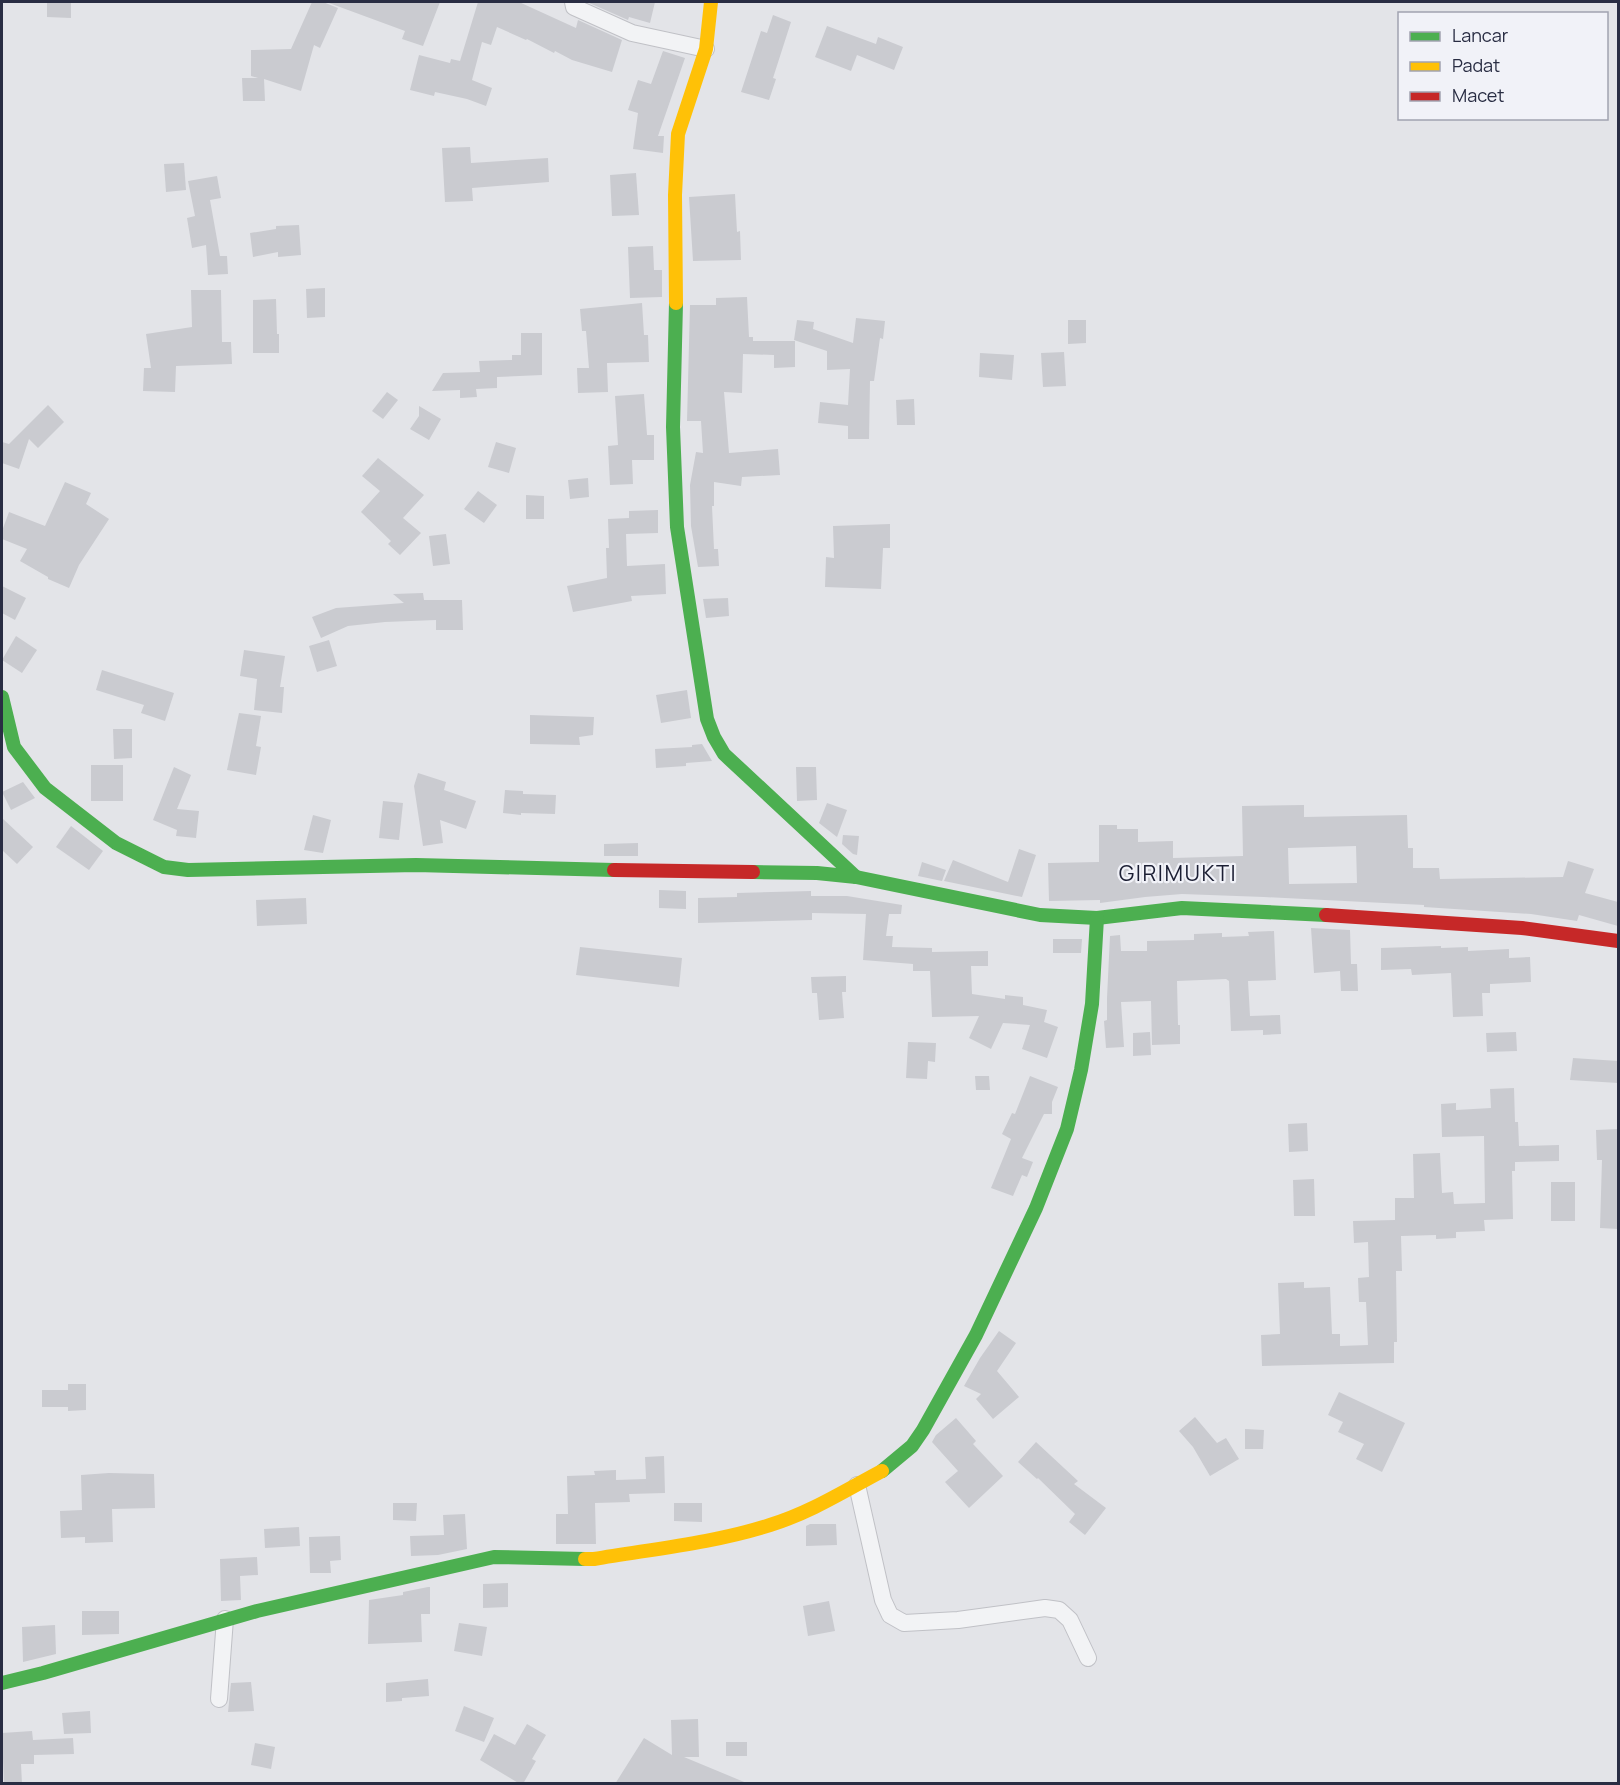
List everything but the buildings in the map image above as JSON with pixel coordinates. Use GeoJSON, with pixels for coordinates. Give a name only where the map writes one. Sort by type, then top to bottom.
{"type":"FeatureCollection","features":[{"type":"Feature","properties":{"kind":"street"},"geometry":{"type":"LineString","coordinates":[[573,2],[574,8],[632,33],[706,49]]}},
{"type":"Feature","properties":{"kind":"street"},"geometry":{"type":"LineString","coordinates":[[711,2],[706,49],[678,134],[675,195],[676,290],[673,428],[680,555],[707,719],[724,753],[856,877]]}},
{"type":"Feature","properties":{"kind":"street"},"geometry":{"type":"LineString","coordinates":[[2,697],[8,744],[45,788],[116,843],[164,867],[188,870],[416,866],[817,873],[856,877],[1040,915],[1097,918],[1182,908],[1216,909],[1522,927],[1618,941]]}},
{"type":"Feature","properties":{"kind":"street"},"geometry":{"type":"LineString","coordinates":[[2,1683],[225,1619],[495,1557],[594,1559],[725,1536],[771,1525],[803,1512],[884,1470],[912,1446],[923,1430],[976,1335],[1036,1208],[1067,1129],[1092,1004],[1097,918]]}},
{"type":"Feature","properties":{"kind":"street"},"geometry":{"type":"LineString","coordinates":[[857,1485],[883,1600],[890,1615],[904,1623],[958,1620],[1045,1608],[1059,1610],[1070,1620],[1088,1658]]}},
{"type":"Feature","properties":{"kind":"street"},"geometry":{"type":"LineString","coordinates":[[219,1699],[225,1619]]}},
{"type":"Feature","properties":{"kind":"traffic: fast"},"geometry":{"type":"LineString","coordinates":[[676,303],[673,427],[677,527],[707,719],[724,754],[856,877]]}},
{"type":"Feature","properties":{"kind":"traffic: fast"},"geometry":{"type":"LineString","coordinates":[[2,697],[14,747],[45,788],[116,843],[164,867],[188,870],[416,865],[614,870]]}},
{"type":"Feature","properties":{"kind":"traffic: fast"},"geometry":{"type":"LineString","coordinates":[[753,872],[817,873],[856,877],[1040,915],[1097,918],[1182,908],[1326,915]]}},
{"type":"Feature","properties":{"kind":"traffic: fast"},"geometry":{"type":"LineString","coordinates":[[882,1471],[912,1446],[976,1335],[1036,1208],[1067,1129],[1081,1070],[1092,1004],[1097,918]]}},
{"type":"Feature","properties":{"kind":"traffic: fast"},"geometry":{"type":"LineString","coordinates":[[2,1683],[257,1611],[494,1557],[585,1559]]}},
{"type":"Feature","properties":{"kind":"traffic: slow"},"geometry":{"type":"LineString","coordinates":[[676,303],[675,195],[678,134],[706,49],[711,2]]}},
{"type":"Feature","properties":{"kind":"traffic: slow"},"geometry":{"type":"LineString","coordinates":[[585,1559],[705,1541],[770,1525],[814,1508],[882,1471]]}},
{"type":"Feature","properties":{"kind":"traffic: jam"},"geometry":{"type":"LineString","coordinates":[[614,870],[753,872]]}},
{"type":"Feature","properties":{"kind":"traffic: jam"},"geometry":{"type":"LineString","coordinates":[[1326,915],[1522,928],[1618,941]]}},
{"type":"Feature","properties":{"kind":"district","name":"GIRIMUKTI"},"geometry":{"type":"Point","coordinates":[1178,873]}}]}
